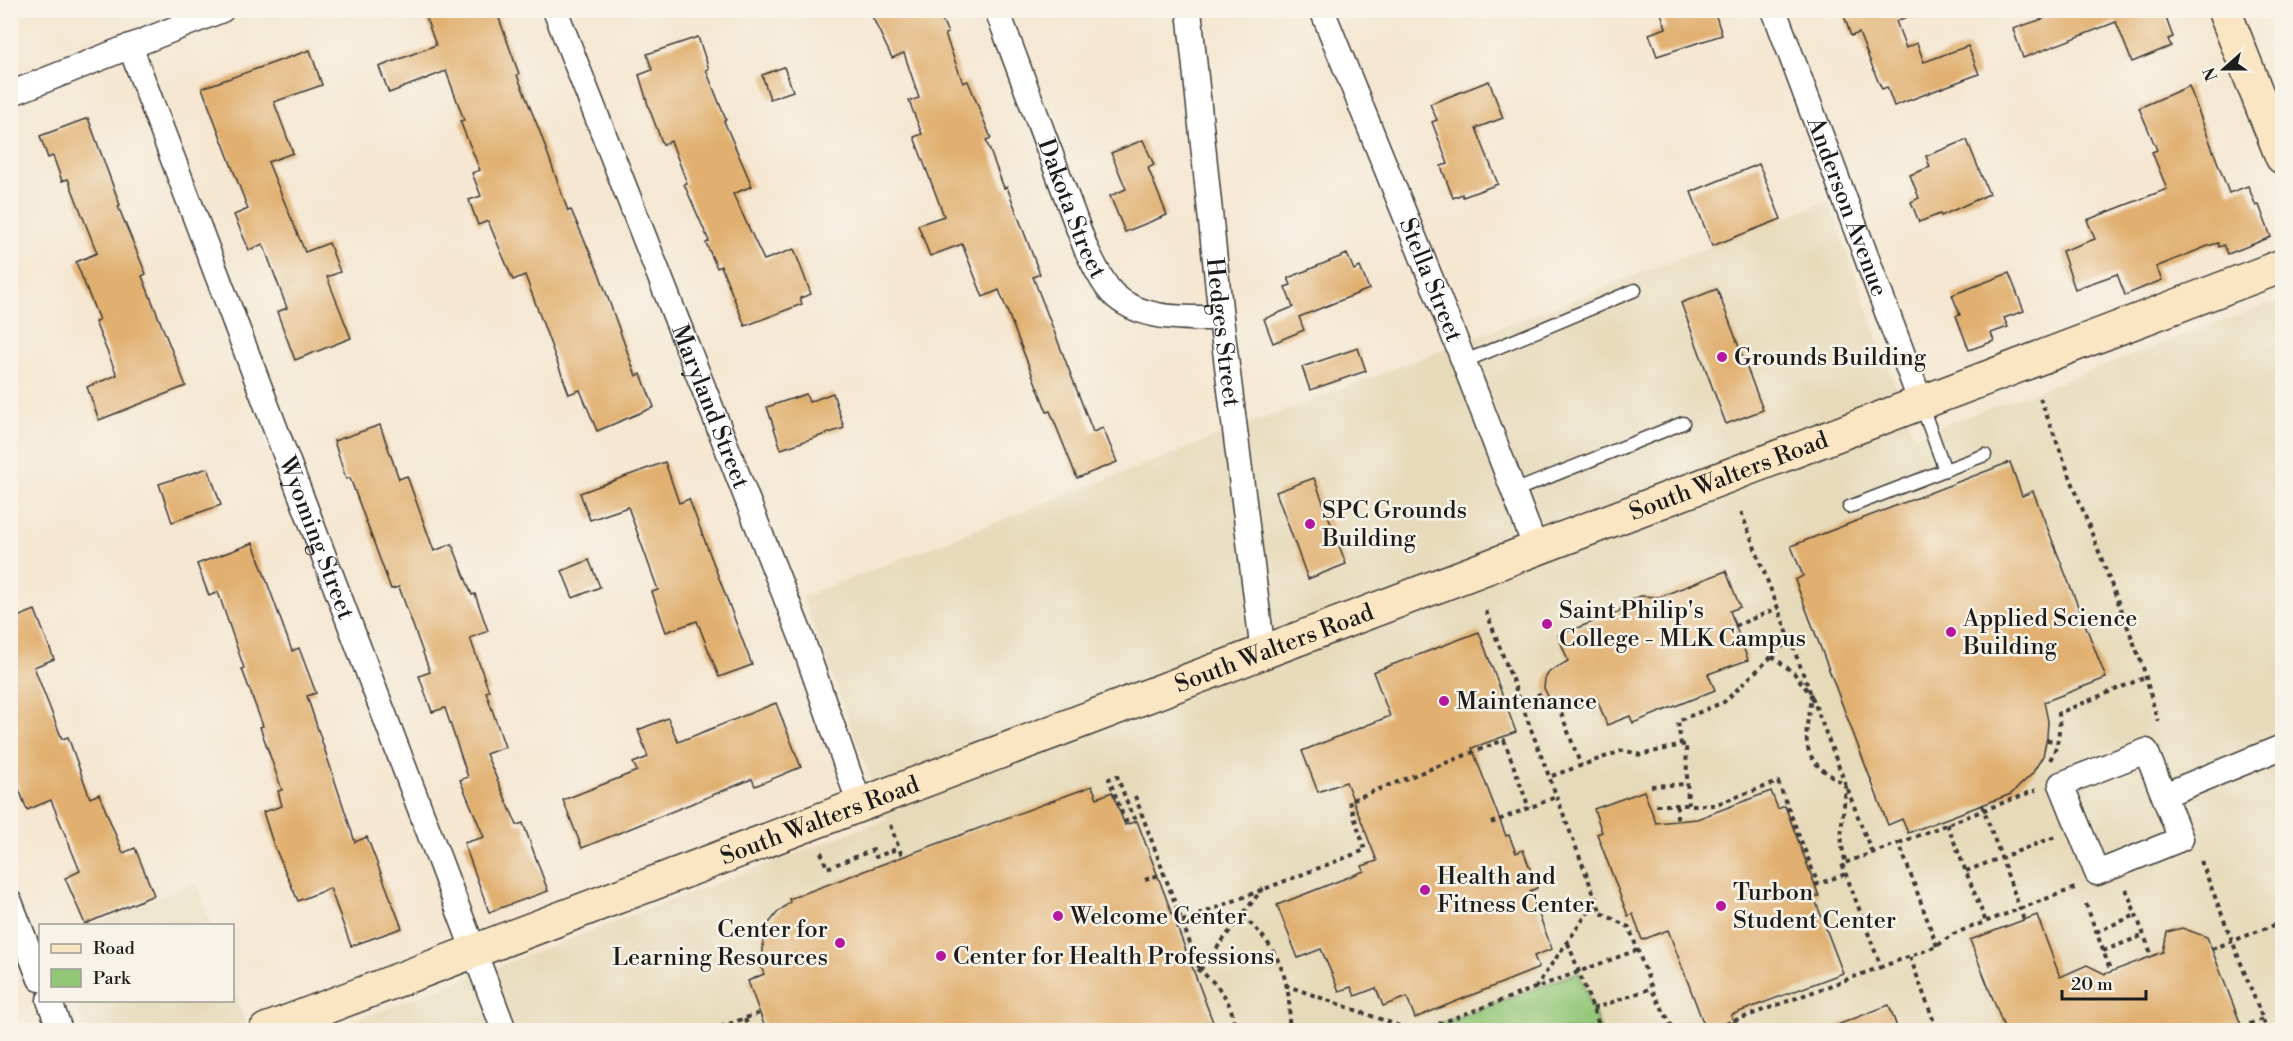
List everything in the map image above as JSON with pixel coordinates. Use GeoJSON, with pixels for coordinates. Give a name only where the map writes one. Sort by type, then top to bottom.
{"type":"FeatureCollection","features":[{"type":"Feature","properties":{"kind":"main road"},"geometry":{"type":"LineString","coordinates":[[2224,10],[2283,158]]}},
{"type":"Feature","properties":{"kind":"main road","name":"South Walters Road"},"geometry":{"type":"LineString","coordinates":[[266,1030],[2283,266]]}},
{"type":"Feature","properties":{"kind":"street"},"geometry":{"type":"LineString","coordinates":[[10,94],[222,10]]}},
{"type":"Feature","properties":{"kind":"street","name":"Maryland Street"},"geometry":{"type":"LineString","coordinates":[[555,10],[797,628],[860,805]]}},
{"type":"Feature","properties":{"kind":"street","name":"Dakota Street"},"geometry":{"type":"LineString","coordinates":[[997,10],[1086,249],[1098,274],[1112,293],[1129,306],[1147,313],[1180,318],[1221,318]]}},
{"type":"Feature","properties":{"kind":"street","name":"Hedges Street"},"geometry":{"type":"LineString","coordinates":[[1189,10],[1221,318],[1263,653]]}},
{"type":"Feature","properties":{"kind":"street","name":"Stella Street"},"geometry":{"type":"LineString","coordinates":[[1322,10],[1536,549]]}},
{"type":"Feature","properties":{"kind":"street","name":"Anderson Avenue"},"geometry":{"type":"LineString","coordinates":[[1774,10],[1921,403]]}},
{"type":"Feature","properties":{"kind":"street","name":"Wyoming Street"},"geometry":{"type":"LineString","coordinates":[[130,46],[504,1030]]}},
{"type":"Feature","properties":{"kind":"street"},"geometry":{"type":"LineString","coordinates":[[2164,795],[2283,747]]}},
{"type":"Feature","properties":{"kind":"street"},"geometry":{"type":"LineString","coordinates":[[2146,751],[2164,795],[2181,840],[2097,873],[2061,784],[2146,751]]}},
{"type":"Feature","properties":{"kind":"street"},"geometry":{"type":"LineString","coordinates":[[10,902],[39,976]]}},
{"type":"Feature","properties":{"kind":"street"},"geometry":{"type":"LineString","coordinates":[[50,1002],[60,1030]]}},
{"type":"Feature","properties":{"kind":"lane"},"geometry":{"type":"LineString","coordinates":[[1463,362],[1635,290]]}},
{"type":"Feature","properties":{"kind":"lane"},"geometry":{"type":"LineString","coordinates":[[1921,403],[1945,470]]}},
{"type":"Feature","properties":{"kind":"lane"},"geometry":{"type":"LineString","coordinates":[[1514,491],[1683,423]]}},
{"type":"Feature","properties":{"kind":"lane"},"geometry":{"type":"LineString","coordinates":[[1849,507],[1985,455]]}},
{"type":"Feature","properties":{"kind":"path"},"geometry":{"type":"LineString","coordinates":[[2040,398],[2146,677],[2158,722]]}},
{"type":"Feature","properties":{"kind":"path"},"geometry":{"type":"LineString","coordinates":[[1741,512],[1872,853]]}},
{"type":"Feature","properties":{"kind":"path"},"geometry":{"type":"LineString","coordinates":[[1735,626],[1778,608]]}},
{"type":"Feature","properties":{"kind":"path"},"geometry":{"type":"LineString","coordinates":[[1486,611],[1601,913],[1629,927],[1652,988],[1674,1030]]}},
{"type":"Feature","properties":{"kind":"path"},"geometry":{"type":"LineString","coordinates":[[1681,745],[1678,721],[1724,702],[1790,639]]}},
{"type":"Feature","properties":{"kind":"path"},"geometry":{"type":"LineString","coordinates":[[1772,656],[1794,674],[1811,695],[1804,735],[1811,757],[1822,769],[1846,787]]}},
{"type":"Feature","properties":{"kind":"path"},"geometry":{"type":"LineString","coordinates":[[2046,768],[2058,741],[2059,713],[2146,677]]}},
{"type":"Feature","properties":{"kind":"path"},"geometry":{"type":"LineString","coordinates":[[1520,702],[1545,692]]}},
{"type":"Feature","properties":{"kind":"path"},"geometry":{"type":"LineString","coordinates":[[1558,705],[1581,765]]}},
{"type":"Feature","properties":{"kind":"path"},"geometry":{"type":"LineString","coordinates":[[1182,921],[1365,850],[1349,801],[1504,740],[1528,808]]}},
{"type":"Feature","properties":{"kind":"path"},"geometry":{"type":"LineString","coordinates":[[2047,740],[2058,741]]}},
{"type":"Feature","properties":{"kind":"path"},"geometry":{"type":"LineString","coordinates":[[1552,776],[1624,750],[1640,755],[1686,744],[1688,805]]}},
{"type":"Feature","properties":{"kind":"path"},"geometry":{"type":"LineString","coordinates":[[1120,814],[1122,813],[1109,779],[1118,776],[1133,818]]}},
{"type":"Feature","properties":{"kind":"path"},"geometry":{"type":"LineString","coordinates":[[1656,805],[1714,804],[1778,782],[1816,885],[1846,874]]}},
{"type":"Feature","properties":{"kind":"path"},"geometry":{"type":"LineString","coordinates":[[1651,786],[1687,784]]}},
{"type":"Feature","properties":{"kind":"path"},"geometry":{"type":"LineString","coordinates":[[1846,787],[1841,832],[1842,851],[1846,862]]}},
{"type":"Feature","properties":{"kind":"path"},"geometry":{"type":"LineString","coordinates":[[1881,967],[1842,864],[2037,790]]}},
{"type":"Feature","properties":{"kind":"path"},"geometry":{"type":"LineString","coordinates":[[1135,796],[1199,970],[1219,988],[1230,1004],[1234,1030]]}},
{"type":"Feature","properties":{"kind":"path"},"geometry":{"type":"LineString","coordinates":[[1491,823],[1557,797]]}},
{"type":"Feature","properties":{"kind":"path"},"geometry":{"type":"LineString","coordinates":[[1677,805],[1677,821]]}},
{"type":"Feature","properties":{"kind":"path"},"geometry":{"type":"LineString","coordinates":[[1982,805],[2024,920]]}},
{"type":"Feature","properties":{"kind":"path"},"geometry":{"type":"LineString","coordinates":[[1124,822],[1142,815]]}},
{"type":"Feature","properties":{"kind":"path"},"geometry":{"type":"LineString","coordinates":[[890,824],[902,856]]}},
{"type":"Feature","properties":{"kind":"path"},"geometry":{"type":"LineString","coordinates":[[1947,824],[1986,922]]}},
{"type":"Feature","properties":{"kind":"path"},"geometry":{"type":"LineString","coordinates":[[1966,871],[2055,837]]}},
{"type":"Feature","properties":{"kind":"path"},"geometry":{"type":"LineString","coordinates":[[1899,843],[1937,946]]}},
{"type":"Feature","properties":{"kind":"path"},"geometry":{"type":"LineString","coordinates":[[820,851],[827,868],[873,850],[876,857],[898,848]]}},
{"type":"Feature","properties":{"kind":"path"},"geometry":{"type":"LineString","coordinates":[[2201,861],[2267,1030]]}},
{"type":"Feature","properties":{"kind":"path"},"geometry":{"type":"LineString","coordinates":[[1145,880],[1164,873]]}},
{"type":"Feature","properties":{"kind":"path"},"geometry":{"type":"LineString","coordinates":[[1199,970],[1264,888]]}},
{"type":"Feature","properties":{"kind":"path"},"geometry":{"type":"LineString","coordinates":[[1709,1030],[1910,957],[1937,946],[1953,934],[2075,888]]}},
{"type":"Feature","properties":{"kind":"path"},"geometry":{"type":"LineString","coordinates":[[2126,889],[2152,956]]}},
{"type":"Feature","properties":{"kind":"path"},"geometry":{"type":"LineString","coordinates":[[1535,988],[1596,900]]}},
{"type":"Feature","properties":{"kind":"path"},"geometry":{"type":"LineString","coordinates":[[2086,904],[2111,972]]}},
{"type":"Feature","properties":{"kind":"path"},"geometry":{"type":"LineString","coordinates":[[2096,932],[2136,915]]}},
{"type":"Feature","properties":{"kind":"path"},"geometry":{"type":"LineString","coordinates":[[1242,916],[1254,925],[1276,953],[1289,999],[1288,1030]]}},
{"type":"Feature","properties":{"kind":"path"},"geometry":{"type":"LineString","coordinates":[[2212,949],[2283,922]]}},
{"type":"Feature","properties":{"kind":"path"},"geometry":{"type":"LineString","coordinates":[[2103,951],[2144,935]]}},
{"type":"Feature","properties":{"kind":"path"},"geometry":{"type":"LineString","coordinates":[[1568,943],[1601,1030]]}},
{"type":"Feature","properties":{"kind":"path"},"geometry":{"type":"LineString","coordinates":[[1422,1030],[1637,950]]}},
{"type":"Feature","properties":{"kind":"path"},"geometry":{"type":"LineString","coordinates":[[1910,957],[1937,1030]]}},
{"type":"Feature","properties":{"kind":"path"},"geometry":{"type":"LineString","coordinates":[[1285,985],[1411,1030]]}},
{"type":"Feature","properties":{"kind":"path"},"geometry":{"type":"LineString","coordinates":[[1593,1009],[1652,988]]}},
{"type":"Feature","properties":{"kind":"path"},"geometry":{"type":"LineString","coordinates":[[712,1030],[725,1028],[760,1013]]}},
{"type":"Feature","properties":{"kind":"path"},"geometry":{"type":"LineString","coordinates":[[746,1018],[750,1030]]}},
{"type":"Feature","properties":{"kind":"path"},"geometry":{"type":"LineString","coordinates":[[2241,1027],[2263,1019]]}},
{"type":"Feature","properties":{"kind":"shaded area","name":"Saint Philip's College - MLK Campus"},"geometry":{"type":"Polygon","coordinates":[[[1828,201],[1914,436],[2282,299],[2282,1030],[329,1030],[886,819],[802,597],[1828,201]]]}},
{"type":"Feature","properties":{"kind":"shaded area"},"geometry":{"type":"Polygon","coordinates":[[[196,882],[211,924],[95,924],[196,882]]]}},
{"type":"Feature","properties":{"kind":"shaded area"},"geometry":{"type":"Polygon","coordinates":[[[234,989],[248,1030],[87,1030],[75,1002],[234,1002],[234,989]]]}},
{"type":"Feature","properties":{"kind":"green space"},"geometry":{"type":"Polygon","coordinates":[[[1579,972],[1601,1030],[1423,1030],[1579,972]]]}},
{"type":"Feature","properties":{"kind":"building"},"geometry":{"type":"Polygon","coordinates":[[[423,10],[496,10],[519,74],[517,75],[568,211],[571,210],[599,273],[636,376],[641,374],[654,407],[597,431],[580,390],[569,394],[525,275],[513,280],[488,221],[478,225],[469,200],[481,196],[472,173],[480,170],[460,121],[464,120],[446,71],[389,93],[379,67],[436,45],[423,10]]]}},
{"type":"Feature","properties":{"kind":"building"},"geometry":{"type":"Polygon","coordinates":[[[884,10],[938,10],[948,33],[945,34],[963,83],[968,81],[991,138],[986,140],[1004,188],[1007,187],[1040,274],[1033,277],[1093,432],[1103,428],[1117,462],[1077,478],[1050,411],[1047,412],[999,290],[983,297],[962,244],[930,256],[918,225],[944,216],[914,137],[922,134],[909,101],[919,98],[904,53],[892,58],[872,16],[884,10]]]}},
{"type":"Feature","properties":{"kind":"building"},"geometry":{"type":"Polygon","coordinates":[[[1660,10],[1714,10],[1722,35],[1657,56],[1649,34],[1666,28],[1660,10]]]}},
{"type":"Feature","properties":{"kind":"building"},"geometry":{"type":"Polygon","coordinates":[[[1842,10],[1914,10],[1915,14],[1896,21],[1906,48],[1917,43],[1924,62],[1968,46],[1979,74],[1894,106],[1887,87],[1882,89],[1878,81],[1859,33],[1851,36],[1842,10]]]}},
{"type":"Feature","properties":{"kind":"building"},"geometry":{"type":"Polygon","coordinates":[[[2069,10],[2163,10],[2173,37],[2168,39],[2171,46],[2132,62],[2116,22],[2023,58],[2013,29],[2069,10]]]}},
{"type":"Feature","properties":{"kind":"building"},"geometry":{"type":"Polygon","coordinates":[[[698,37],[709,69],[706,70],[726,120],[724,121],[752,186],[733,194],[764,260],[794,249],[811,294],[800,298],[802,304],[745,326],[721,266],[717,268],[706,243],[709,241],[684,184],[687,183],[671,141],[663,145],[639,75],[652,70],[647,54],[698,37]]]}},
{"type":"Feature","properties":{"kind":"building"},"geometry":{"type":"Polygon","coordinates":[[[310,50],[322,85],[274,102],[293,153],[268,162],[305,252],[329,243],[340,272],[327,277],[351,338],[295,360],[277,312],[287,308],[263,244],[249,250],[234,215],[248,209],[202,88],[310,50]]]}},
{"type":"Feature","properties":{"kind":"building"},"geometry":{"type":"Polygon","coordinates":[[[784,67],[793,91],[770,99],[762,75],[784,67]]]}},
{"type":"Feature","properties":{"kind":"building"},"geometry":{"type":"Polygon","coordinates":[[[1489,81],[1503,118],[1476,128],[1498,184],[1463,197],[1462,194],[1453,198],[1441,166],[1448,164],[1432,122],[1437,120],[1430,104],[1489,81]]]}},
{"type":"Feature","properties":{"kind":"building"},"geometry":{"type":"Polygon","coordinates":[[[2189,86],[2229,193],[2248,186],[2256,206],[2259,205],[2271,237],[2228,254],[2224,245],[2219,247],[2218,243],[2208,246],[2156,267],[2162,280],[2125,295],[2117,274],[2075,289],[2062,251],[2095,239],[2087,220],[2167,189],[2152,152],[2157,150],[2139,108],[2189,86]]]}},
{"type":"Feature","properties":{"kind":"building"},"geometry":{"type":"Polygon","coordinates":[[[88,118],[120,205],[118,206],[146,274],[142,276],[186,386],[99,420],[87,387],[117,375],[95,322],[99,320],[76,262],[97,253],[68,179],[62,181],[53,156],[48,158],[40,136],[88,118]]]}},
{"type":"Feature","properties":{"kind":"building"},"geometry":{"type":"Polygon","coordinates":[[[1143,140],[1154,165],[1148,168],[1167,215],[1125,232],[1110,196],[1126,189],[1111,153],[1143,140]]]}},
{"type":"Feature","properties":{"kind":"building"},"geometry":{"type":"Polygon","coordinates":[[[1967,140],[1989,194],[1941,216],[1940,214],[1919,222],[1911,202],[1919,198],[1910,175],[1930,167],[1926,156],[1967,140]]]}},
{"type":"Feature","properties":{"kind":"building"},"geometry":{"type":"Polygon","coordinates":[[[1759,164],[1781,219],[1712,246],[1691,192],[1759,164]]]}},
{"type":"Feature","properties":{"kind":"building"},"geometry":{"type":"Polygon","coordinates":[[[1347,254],[1354,270],[1360,267],[1369,289],[1299,317],[1304,330],[1273,343],[1264,319],[1293,307],[1285,287],[1291,285],[1288,278],[1347,254]]]}},
{"type":"Feature","properties":{"kind":"building"},"geometry":{"type":"Polygon","coordinates":[[[2009,273],[2024,311],[2004,318],[2008,327],[1991,333],[1994,341],[1969,350],[1956,316],[1960,315],[1952,295],[2009,273]]]}},
{"type":"Feature","properties":{"kind":"building","name":"Grounds Building"},"geometry":{"type":"Polygon","coordinates":[[[1717,289],[1763,410],[1726,424],[1681,303],[1717,289]]]}},
{"type":"Feature","properties":{"kind":"building"},"geometry":{"type":"Polygon","coordinates":[[[1358,348],[1366,371],[1310,390],[1302,367],[1358,348]]]}},
{"type":"Feature","properties":{"kind":"building"},"geometry":{"type":"Polygon","coordinates":[[[833,393],[844,428],[781,449],[767,407],[806,394],[809,402],[833,393]]]}},
{"type":"Feature","properties":{"kind":"building"},"geometry":{"type":"Polygon","coordinates":[[[380,425],[399,479],[407,476],[434,551],[452,544],[472,595],[475,594],[488,631],[470,638],[489,691],[486,692],[505,747],[486,754],[517,825],[523,823],[548,891],[489,912],[464,843],[484,837],[460,780],[468,777],[445,708],[432,712],[419,676],[430,672],[399,587],[391,589],[350,478],[346,479],[334,441],[380,425]]]}},
{"type":"Feature","properties":{"kind":"building"},"geometry":{"type":"Polygon","coordinates":[[[665,462],[679,503],[689,499],[752,665],[719,677],[697,621],[666,632],[652,592],[658,590],[628,507],[590,520],[580,493],[665,462]]]}},
{"type":"Feature","properties":{"kind":"building","name":"Applied Science Building"},"geometry":{"type":"Polygon","coordinates":[[[2010,462],[2022,496],[2033,491],[2106,678],[2044,702],[2048,721],[2043,756],[2032,774],[2011,794],[1908,833],[1902,819],[1888,825],[1795,580],[1803,576],[1791,546],[2010,462]]]}},
{"type":"Feature","properties":{"kind":"building"},"geometry":{"type":"Polygon","coordinates":[[[208,468],[221,505],[172,522],[159,484],[208,468]]]}},
{"type":"Feature","properties":{"kind":"building","name":"SPC Grounds Building"},"geometry":{"type":"Polygon","coordinates":[[[1314,478],[1346,564],[1308,579],[1276,492],[1314,478]]]}},
{"type":"Feature","properties":{"kind":"building"},"geometry":{"type":"Polygon","coordinates":[[[253,543],[292,651],[299,648],[316,693],[307,696],[355,842],[367,837],[402,928],[351,946],[330,888],[298,901],[273,843],[263,812],[282,806],[278,791],[282,790],[218,592],[209,596],[197,564],[253,543]]]}},
{"type":"Feature","properties":{"kind":"building"},"geometry":{"type":"Polygon","coordinates":[[[589,560],[600,587],[573,598],[562,571],[589,560]]]}},
{"type":"Feature","properties":{"kind":"building"},"geometry":{"type":"Polygon","coordinates":[[[1726,571],[1740,607],[1730,611],[1748,660],[1708,674],[1715,690],[1633,723],[1630,716],[1607,725],[1596,697],[1570,707],[1553,703],[1544,688],[1545,679],[1549,672],[1568,661],[1558,635],[1617,613],[1629,601],[1641,596],[1659,597],[1726,571]]]}},
{"type":"Feature","properties":{"kind":"building"},"geometry":{"type":"Polygon","coordinates":[[[10,610],[15,618],[35,610],[54,659],[34,667],[62,739],[68,737],[90,798],[99,794],[123,853],[135,848],[154,895],[85,924],[65,878],[80,871],[51,800],[27,810],[10,766],[10,610]]]}},
{"type":"Feature","properties":{"kind":"building","name":"Health and Fitness Center"},"geometry":{"type":"Polygon","coordinates":[[[1479,632],[1516,732],[1472,748],[1506,836],[1509,835],[1516,853],[1523,850],[1537,888],[1530,891],[1552,949],[1534,956],[1539,968],[1415,1018],[1407,997],[1383,1006],[1376,988],[1355,996],[1351,987],[1339,991],[1321,949],[1298,958],[1277,905],[1364,871],[1362,866],[1377,861],[1346,782],[1318,792],[1302,751],[1390,716],[1373,672],[1479,632]]]}},
{"type":"Feature","properties":{"kind":"building"},"geometry":{"type":"Polygon","coordinates":[[[776,703],[801,767],[755,786],[752,779],[582,848],[563,800],[637,771],[633,763],[648,757],[638,730],[668,718],[678,742],[776,703]]]}},
{"type":"Feature","properties":{"kind":"building","name":"Welcome Center"},"geometry":{"type":"Polygon","coordinates":[[[1092,786],[1097,798],[1112,792],[1125,825],[1137,821],[1216,1030],[766,1030],[748,981],[764,974],[759,961],[763,959],[763,938],[766,927],[790,902],[789,899],[1092,786]]]}},
{"type":"Feature","properties":{"kind":"building","name":"Turbon Student Center"},"geometry":{"type":"Polygon","coordinates":[[[1644,791],[1656,823],[1697,819],[1771,791],[1778,809],[1785,806],[1819,896],[1814,897],[1843,973],[1731,1015],[1737,1030],[1706,1030],[1668,930],[1642,940],[1633,914],[1628,916],[1597,834],[1602,832],[1594,809],[1644,791]]]}},
{"type":"Feature","properties":{"kind":"building"},"geometry":{"type":"Polygon","coordinates":[[[2037,915],[2060,977],[2087,965],[2105,974],[2163,952],[2167,932],[2182,928],[2207,937],[2243,1030],[2005,1030],[1970,940],[2037,915]]]}},
{"type":"Feature","properties":{"kind":"building"},"geometry":{"type":"Polygon","coordinates":[[[1889,1005],[1898,1030],[1827,1030],[1827,1029],[1889,1005]]]}},
{"type":"Feature","properties":{"kind":"place","name":"Grounds Building"},"geometry":{"type":"Point","coordinates":[1722,357]}},
{"type":"Feature","properties":{"kind":"place","name":"SPC Grounds Building"},"geometry":{"type":"Point","coordinates":[1310,524]}},
{"type":"Feature","properties":{"kind":"place","name":"Saint Philip's College - MLK Campus"},"geometry":{"type":"Point","coordinates":[1547,624]}},
{"type":"Feature","properties":{"kind":"place","name":"Applied Science Building"},"geometry":{"type":"Point","coordinates":[1951,632]}},
{"type":"Feature","properties":{"kind":"place","name":"Maintenance"},"geometry":{"type":"Point","coordinates":[1444,701]}},
{"type":"Feature","properties":{"kind":"place","name":"Health and Fitness Center"},"geometry":{"type":"Point","coordinates":[1425,890]}},
{"type":"Feature","properties":{"kind":"place","name":"Turbon Student Center"},"geometry":{"type":"Point","coordinates":[1721,906]}},
{"type":"Feature","properties":{"kind":"place","name":"Welcome Center"},"geometry":{"type":"Point","coordinates":[1058,916]}},
{"type":"Feature","properties":{"kind":"place","name":"Center for Learning Resources"},"geometry":{"type":"Point","coordinates":[840,943]}},
{"type":"Feature","properties":{"kind":"place","name":"Center for Health Professions"},"geometry":{"type":"Point","coordinates":[941,956]}}]}
